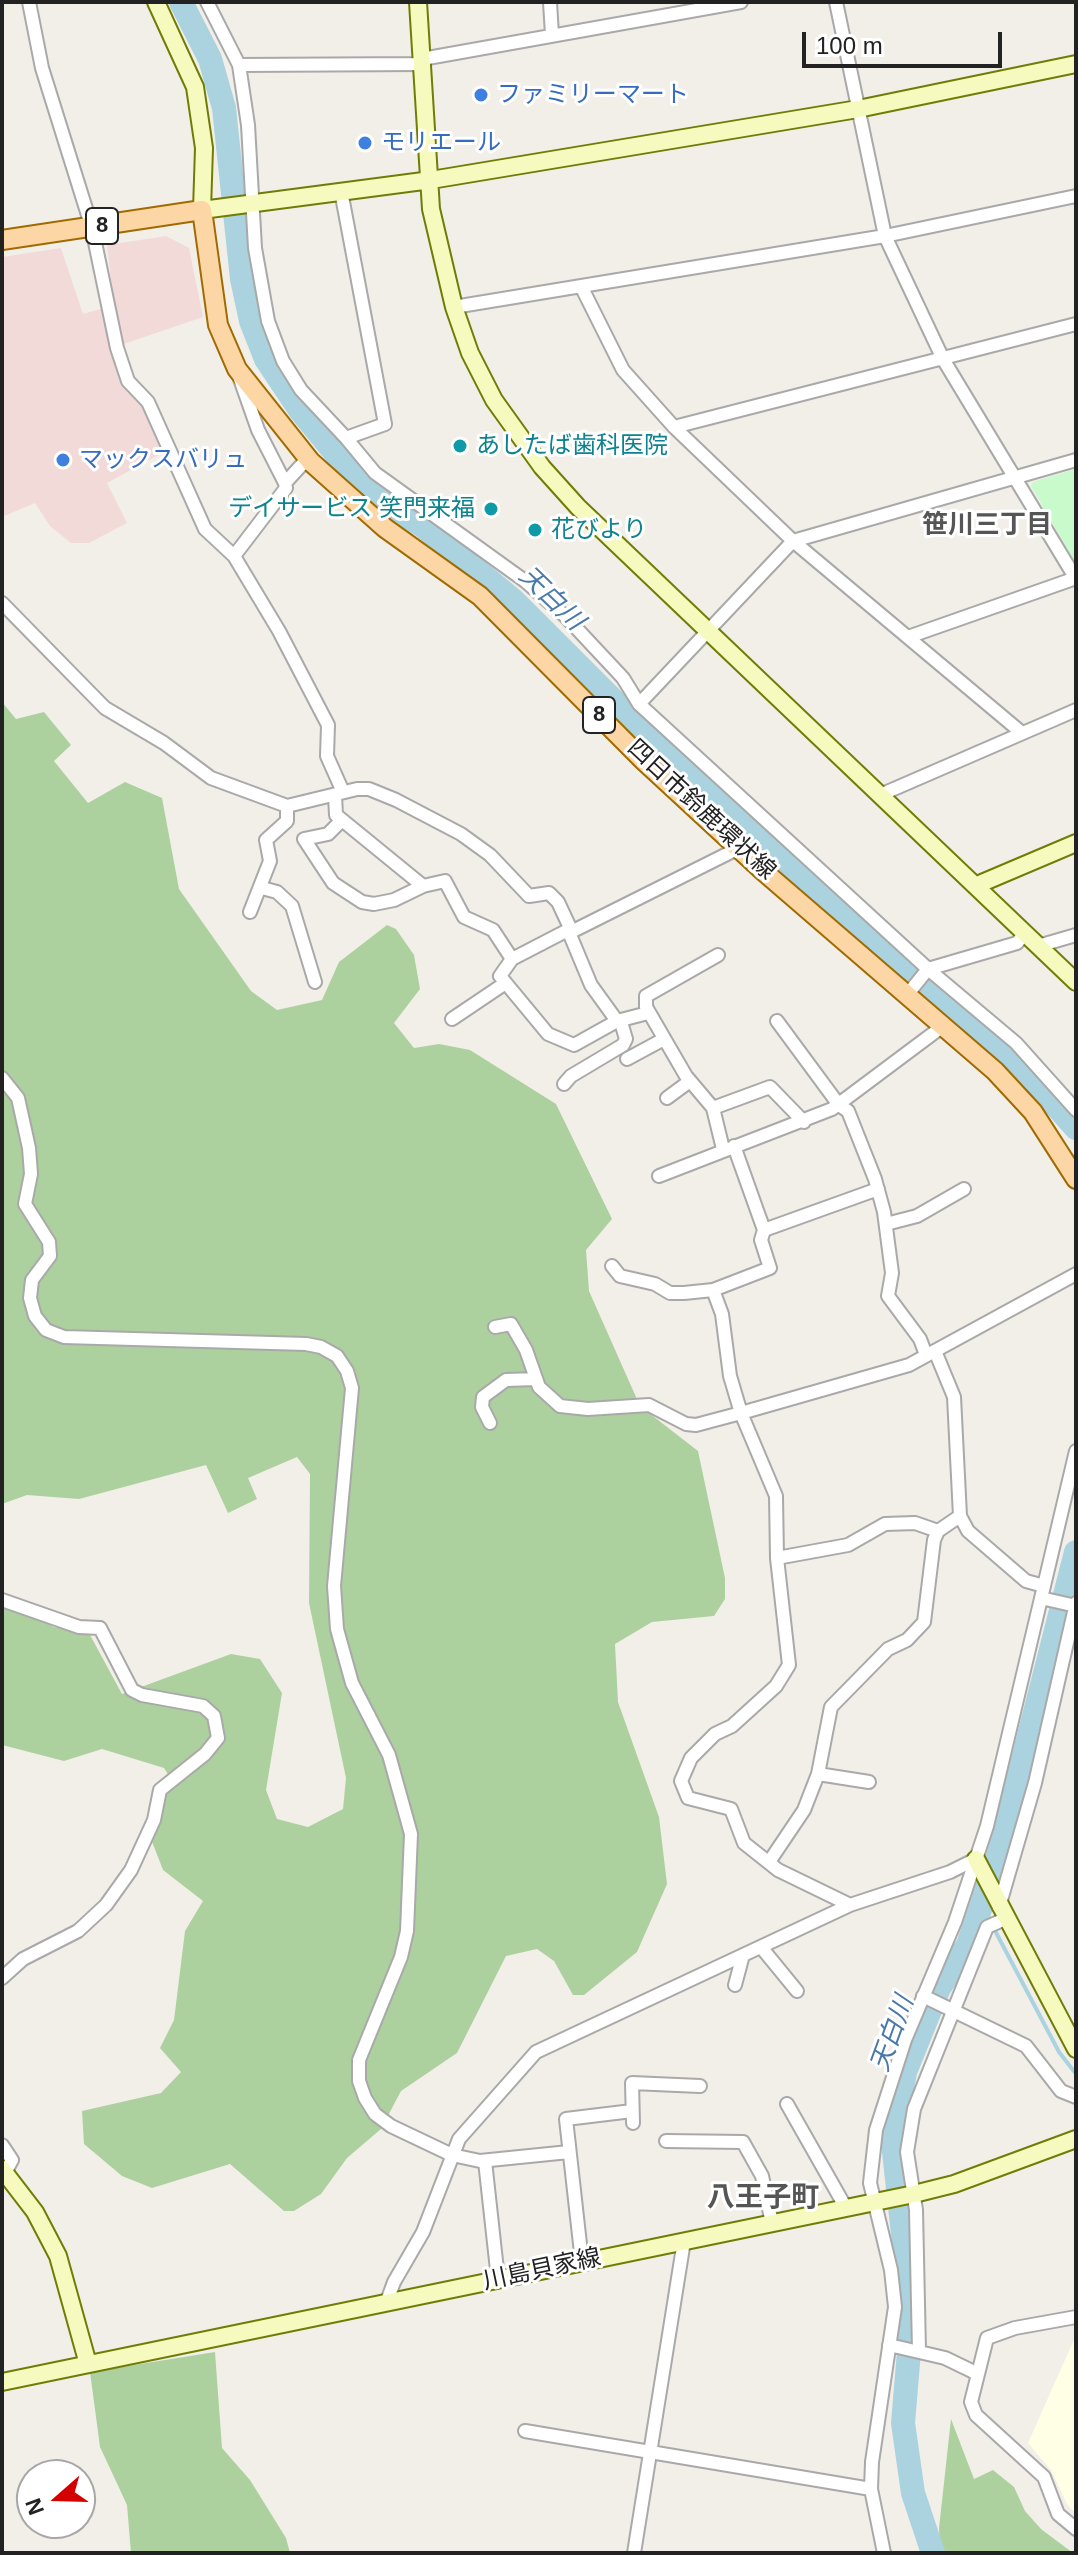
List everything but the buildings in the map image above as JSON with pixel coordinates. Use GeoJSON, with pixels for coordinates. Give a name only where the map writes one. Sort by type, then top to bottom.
{"type":"FeatureCollection","features":[{"type":"Feature","properties":{"kind":"main road","name":"8"},"geometry":{"type":"LineString","coordinates":[[2,240],[202,210]]}},
{"type":"Feature","properties":{"kind":"main road","name":"四日市鈴鹿環状線"},"geometry":{"type":"LineString","coordinates":[[202,210],[218,325],[237,369],[308,458],[385,528],[490,605],[644,761],[995,1071],[1033,1112],[1076,1179]]}},
{"type":"Feature","properties":{"kind":"street"},"geometry":{"type":"LineString","coordinates":[[29,2],[42,68],[92,228],[117,348],[128,381],[148,402],[205,529],[234,556],[254,585],[328,725],[327,756],[339,793],[336,815],[423,886]]}},
{"type":"Feature","properties":{"kind":"street"},"geometry":{"type":"LineString","coordinates":[[156,2],[195,87],[204,148],[202,210],[431,180],[858,109],[1076,64]]}},
{"type":"Feature","properties":{"kind":"street"},"geometry":{"type":"LineString","coordinates":[[207,2],[239,65],[248,125],[259,279],[283,361],[301,390],[375,473],[525,581],[555,607],[623,678],[639,704],[928,969],[1016,1043],[1076,1110]]}},
{"type":"Feature","properties":{"kind":"street"},"geometry":{"type":"LineString","coordinates":[[418,2],[431,209],[454,307],[470,353],[494,400],[542,467],[578,507],[1076,982]]}},
{"type":"Feature","properties":{"kind":"street"},"geometry":{"type":"LineString","coordinates":[[550,2],[552,35]]}},
{"type":"Feature","properties":{"kind":"street"},"geometry":{"type":"LineString","coordinates":[[239,65],[422,62],[552,35],[741,2]]}},
{"type":"Feature","properties":{"kind":"street"},"geometry":{"type":"LineString","coordinates":[[836,2],[885,236],[943,359],[1076,579],[908,637]]}},
{"type":"Feature","properties":{"kind":"street"},"geometry":{"type":"LineString","coordinates":[[341,191],[385,424],[346,438]]}},
{"type":"Feature","properties":{"kind":"street"},"geometry":{"type":"LineString","coordinates":[[454,307],[885,236],[1076,196]]}},
{"type":"Feature","properties":{"kind":"street"},"geometry":{"type":"LineString","coordinates":[[581,286],[623,370],[674,427],[793,541],[1022,733]]}},
{"type":"Feature","properties":{"kind":"street"},"geometry":{"type":"LineString","coordinates":[[674,427],[1076,324]]}},
{"type":"Feature","properties":{"kind":"street"},"geometry":{"type":"LineString","coordinates":[[234,556],[286,488],[258,430],[237,369]]}},
{"type":"Feature","properties":{"kind":"street"},"geometry":{"type":"LineString","coordinates":[[285,483],[308,458]]}},
{"type":"Feature","properties":{"kind":"street"},"geometry":{"type":"LineString","coordinates":[[639,704],[793,541],[1076,460]]}},
{"type":"Feature","properties":{"kind":"street"},"geometry":{"type":"LineString","coordinates":[[2,603],[105,708],[164,743],[211,778],[287,806],[369,789],[431,815],[490,855],[529,896],[546,892],[554,897],[591,985],[619,1022],[626,1039],[623,1045],[571,1076],[564,1084]]}},
{"type":"Feature","properties":{"kind":"street"},"geometry":{"type":"LineString","coordinates":[[880,795],[1076,710]]}},
{"type":"Feature","properties":{"kind":"street"},"geometry":{"type":"LineString","coordinates":[[250,912],[262,888],[270,861],[266,840],[287,821],[287,806]]}},
{"type":"Feature","properties":{"kind":"street"},"geometry":{"type":"LineString","coordinates":[[342,820],[328,834],[304,839],[333,883],[362,902],[374,904],[445,881],[464,917],[493,930],[512,959]]}},
{"type":"Feature","properties":{"kind":"street"},"geometry":{"type":"LineString","coordinates":[[977,885],[1076,843]]}},
{"type":"Feature","properties":{"kind":"street"},"geometry":{"type":"LineString","coordinates":[[648,1013],[619,1022],[569,1045],[548,1034],[504,984],[499,973],[512,959],[739,848]]}},
{"type":"Feature","properties":{"kind":"street"},"geometry":{"type":"LineString","coordinates":[[262,888],[277,892],[295,910],[302,947],[315,982]]}},
{"type":"Feature","properties":{"kind":"street"},"geometry":{"type":"LineString","coordinates":[[907,995],[928,969],[1017,943],[1025,933]]}},
{"type":"Feature","properties":{"kind":"street"},"geometry":{"type":"LineString","coordinates":[[1038,946],[1076,935]]}},
{"type":"Feature","properties":{"kind":"street"},"geometry":{"type":"LineString","coordinates":[[612,1266],[620,1276],[655,1284],[670,1293],[713,1290],[770,1268],[761,1240],[764,1230],[713,1108],[690,1081],[648,1013],[646,996],[718,955]]}},
{"type":"Feature","properties":{"kind":"street"},"geometry":{"type":"LineString","coordinates":[[452,1019],[504,984]]}},
{"type":"Feature","properties":{"kind":"street"},"geometry":{"type":"LineString","coordinates":[[777,1021],[839,1105],[848,1111],[878,1189],[892,1273],[888,1296],[931,1353],[954,1397],[960,1516],[968,1531],[1044,1595],[1076,1605],[1002,1916],[987,1927],[914,2109],[907,2152],[914,2194],[919,2351]]}},
{"type":"Feature","properties":{"kind":"street"},"geometry":{"type":"LineString","coordinates":[[659,1176],[728,1147],[804,1122],[839,1105],[943,1026]]}},
{"type":"Feature","properties":{"kind":"street"},"geometry":{"type":"LineString","coordinates":[[627,1059],[664,1039]]}},
{"type":"Feature","properties":{"kind":"street"},"geometry":{"type":"LineString","coordinates":[[2,1078],[18,1098],[29,1148],[31,1174],[25,1204],[49,1242],[50,1256],[32,1280],[30,1298],[35,1316],[46,1330],[64,1337],[306,1344],[337,1356],[347,1371],[352,1388],[334,1586],[337,1629],[352,1683],[389,1755],[411,1834],[407,1931],[401,1957],[359,2060],[359,2081],[375,2114],[391,2126],[452,2155],[485,2161],[569,2152]]}},
{"type":"Feature","properties":{"kind":"street"},"geometry":{"type":"LineString","coordinates":[[667,1098],[690,1081]]}},
{"type":"Feature","properties":{"kind":"street"},"geometry":{"type":"LineString","coordinates":[[713,1108],[770,1087],[804,1122]]}},
{"type":"Feature","properties":{"kind":"street"},"geometry":{"type":"LineString","coordinates":[[764,1230],[878,1189]]}},
{"type":"Feature","properties":{"kind":"street"},"geometry":{"type":"LineString","coordinates":[[886,1224],[917,1216],[964,1189]]}},
{"type":"Feature","properties":{"kind":"street"},"geometry":{"type":"LineString","coordinates":[[495,1327],[511,1324],[526,1350],[539,1387],[560,1406],[588,1409],[649,1405],[686,1424],[696,1425],[893,1370],[931,1353],[1076,1274]]}},
{"type":"Feature","properties":{"kind":"street"},"geometry":{"type":"LineString","coordinates":[[713,1290],[722,1314],[733,1389],[776,1496],[777,1558],[787,1672],[732,1726],[715,1734],[691,1758],[681,1781],[688,1798],[731,1809],[740,1838],[769,1862],[787,1875],[850,1905]]}},
{"type":"Feature","properties":{"kind":"street"},"geometry":{"type":"LineString","coordinates":[[490,1423],[482,1407],[483,1397],[506,1380],[536,1379]]}},
{"type":"Feature","properties":{"kind":"street"},"geometry":{"type":"LineString","coordinates":[[884,2553],[871,2489],[894,2295],[885,2245],[872,2202],[870,2183],[876,2130],[955,1922],[987,1826],[1076,1451]]}},
{"type":"Feature","properties":{"kind":"street"},"geometry":{"type":"LineString","coordinates":[[769,1862],[804,1810],[818,1774],[831,1707],[888,1649],[907,1640],[924,1622],[929,1563],[938,1531],[960,1516]]}},
{"type":"Feature","properties":{"kind":"street"},"geometry":{"type":"LineString","coordinates":[[777,1558],[848,1545],[885,1524],[915,1523],[938,1531]]}},
{"type":"Feature","properties":{"kind":"street"},"geometry":{"type":"LineString","coordinates":[[2,1600],[79,1627],[100,1628],[132,1690],[142,1695],[203,1706],[214,1716],[218,1738],[205,1754],[160,1790],[154,1820],[131,1870],[106,1905],[78,1931],[23,1959],[2,1978]]}},
{"type":"Feature","properties":{"kind":"street"},"geometry":{"type":"LineString","coordinates":[[1060,1672],[1076,1675]]}},
{"type":"Feature","properties":{"kind":"street"},"geometry":{"type":"LineString","coordinates":[[818,1774],[869,1782]]}},
{"type":"Feature","properties":{"kind":"street"},"geometry":{"type":"LineString","coordinates":[[387,2301],[394,2282],[423,2232],[452,2155],[467,2128],[509,2086],[536,2052],[850,1905],[950,1872],[976,1859]]}},
{"type":"Feature","properties":{"kind":"street"},"geometry":{"type":"LineString","coordinates":[[976,1859],[1002,1916],[1076,2049]]}},
{"type":"Feature","properties":{"kind":"street"},"geometry":{"type":"LineString","coordinates":[[761,1947],[797,1991]]}},
{"type":"Feature","properties":{"kind":"street"},"geometry":{"type":"LineString","coordinates":[[735,1985],[743,1955]]}},
{"type":"Feature","properties":{"kind":"street"},"geometry":{"type":"LineString","coordinates":[[925,1997],[1026,2046],[1061,2091],[1076,2097]]}},
{"type":"Feature","properties":{"kind":"street"},"geometry":{"type":"LineString","coordinates":[[582,2262],[566,2119],[632,2117],[632,2083],[700,2086]]}},
{"type":"Feature","properties":{"kind":"street"},"geometry":{"type":"LineString","coordinates":[[787,2104],[846,2208]]}},
{"type":"Feature","properties":{"kind":"street","name":"川島貝家線"},"geometry":{"type":"LineString","coordinates":[[2,2382],[914,2194],[954,2184],[1076,2139]]}},
{"type":"Feature","properties":{"kind":"street"},"geometry":{"type":"LineString","coordinates":[[666,2141],[743,2142],[762,2176],[772,2223]]}},
{"type":"Feature","properties":{"kind":"street"},"geometry":{"type":"LineString","coordinates":[[2,2145],[12,2160],[4,2171],[35,2212],[58,2256],[88,2364]]}},
{"type":"Feature","properties":{"kind":"street"},"geometry":{"type":"LineString","coordinates":[[485,2161],[498,2279]]}},
{"type":"Feature","properties":{"kind":"street"},"geometry":{"type":"LineString","coordinates":[[634,2553],[684,2241]]}},
{"type":"Feature","properties":{"kind":"street"},"geometry":{"type":"LineString","coordinates":[[1076,2317],[1015,2328],[987,2338],[971,2402],[976,2415],[1040,2473],[1058,2514],[1076,2529]]}},
{"type":"Feature","properties":{"kind":"street"},"geometry":{"type":"LineString","coordinates":[[889,2345],[919,2351],[976,2373]]}},
{"type":"Feature","properties":{"kind":"street"},"geometry":{"type":"LineString","coordinates":[[525,2431],[871,2489]]}},
{"type":"Feature","properties":{"kind":"shaded area"},"geometry":{"type":"Polygon","coordinates":[[[166,236],[189,248],[203,317],[112,348],[166,451],[107,483],[127,523],[89,543],[71,543],[50,526],[35,503],[2,517],[2,257],[61,248],[83,314],[114,305],[107,245],[166,236]]]}},
{"type":"Feature","properties":{"kind":"shaded area"},"geometry":{"type":"Polygon","coordinates":[[[1076,2335],[1076,2514],[1067,2504],[1051,2470],[1028,2443],[1076,2335]]]}},
{"type":"Feature","properties":{"kind":"green space"},"geometry":{"type":"Polygon","coordinates":[[[1076,469],[1076,564],[1031,486],[1033,482],[1076,469]]]}},
{"type":"Feature","properties":{"kind":"green space"},"geometry":{"type":"Polygon","coordinates":[[[2,702],[16,719],[44,712],[71,745],[54,761],[88,803],[125,782],[162,798],[179,889],[251,991],[277,1010],[322,1000],[339,962],[387,925],[396,929],[414,955],[420,989],[394,1023],[414,1048],[439,1044],[470,1050],[556,1104],[612,1219],[586,1250],[589,1291],[640,1406],[698,1451],[725,1578],[725,1599],[714,1616],[652,1622],[615,1644],[618,1702],[659,1817],[667,1884],[637,1952],[584,1995],[573,1995],[554,1961],[537,1949],[506,1956],[457,2053],[401,2091],[381,2129],[347,2158],[321,2194],[294,2211],[284,2211],[230,2164],[152,2188],[122,2176],[84,2144],[82,2111],[161,2093],[181,2072],[160,2048],[174,2020],[185,1931],[203,1901],[163,1870],[151,1839],[169,1776],[164,1768],[102,1749],[64,1761],[2,1745],[2,1599],[54,1627],[89,1633],[122,1694],[231,1654],[260,1659],[282,1693],[266,1790],[277,1819],[308,1827],[343,1809],[346,1778],[309,1603],[310,1474],[297,1457],[248,1478],[257,1499],[228,1513],[206,1465],[79,1499],[27,1495],[2,1504],[2,702]]]}},
{"type":"Feature","properties":{"kind":"green space"},"geometry":{"type":"Polygon","coordinates":[[[215,2352],[222,2448],[250,2480],[286,2538],[290,2553],[131,2553],[127,2505],[100,2447],[90,2372],[215,2352]]]}},
{"type":"Feature","properties":{"kind":"green space"},"geometry":{"type":"Polygon","coordinates":[[[951,2419],[974,2479],[993,2470],[1014,2487],[1025,2511],[1041,2529],[1073,2553],[940,2553],[939,2528],[951,2419]]]}},
{"type":"Feature","properties":{"kind":"waterway","name":"天白川"},"geometry":{"type":"LineString","coordinates":[[181,2],[210,59],[224,108],[242,279],[251,321],[266,359],[300,410],[366,490],[423,526],[513,600],[632,719],[874,943],[1035,1082],[1076,1128]]}},
{"type":"Feature","properties":{"kind":"waterway","name":"天白川"},"geometry":{"type":"LineString","coordinates":[[933,2553],[913,2493],[903,2423],[912,2316],[893,2143],[905,2072],[939,1988],[968,1945],[999,1853],[1076,1552]]}},
{"type":"Feature","properties":{"kind":"waterway"},"geometry":{"type":"LineString","coordinates":[[982,1906],[1059,2052],[1076,2074]]}},
{"type":"Feature","properties":{"kind":"place","name":"ファミリーマート"},"geometry":{"type":"Point","coordinates":[481,95]}},
{"type":"Feature","properties":{"kind":"place","name":"モリエール"},"geometry":{"type":"Point","coordinates":[365,143]}},
{"type":"Feature","properties":{"kind":"place","name":"あしたば歯科医院"},"geometry":{"type":"Point","coordinates":[460,446]}},
{"type":"Feature","properties":{"kind":"place","name":"マックスバリュ"},"geometry":{"type":"Point","coordinates":[63,460]}},
{"type":"Feature","properties":{"kind":"place","name":"デイサービス 笑門来福"},"geometry":{"type":"Point","coordinates":[491,509]}},
{"type":"Feature","properties":{"kind":"place","name":"花びより"},"geometry":{"type":"Point","coordinates":[535,530]}},
{"type":"Feature","properties":{"kind":"district","name":"笹川三丁目"},"geometry":{"type":"Point","coordinates":[987,526]}},
{"type":"Feature","properties":{"kind":"district","name":"八王子町"},"geometry":{"type":"Point","coordinates":[763,2198]}}]}
